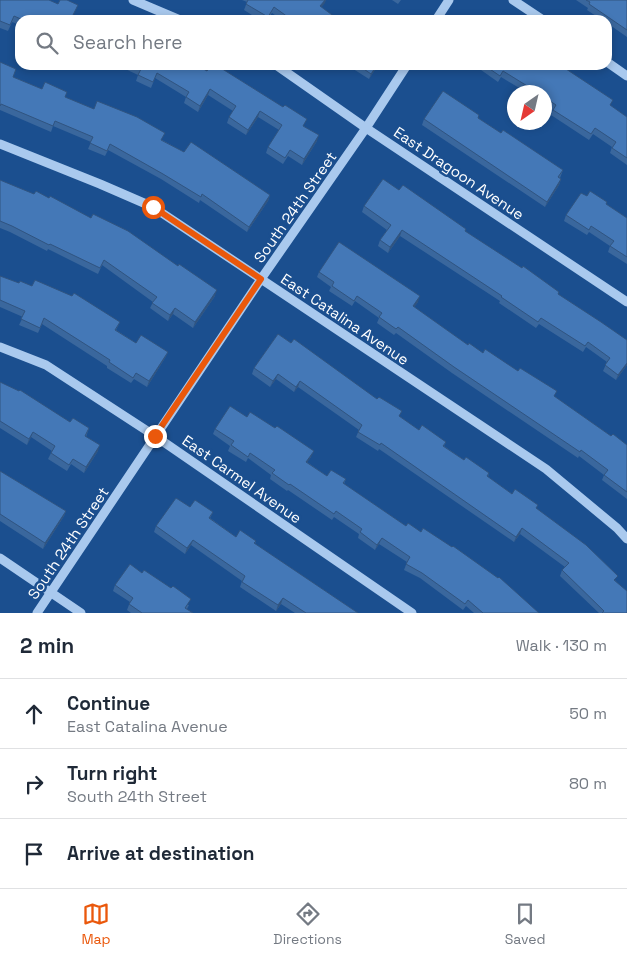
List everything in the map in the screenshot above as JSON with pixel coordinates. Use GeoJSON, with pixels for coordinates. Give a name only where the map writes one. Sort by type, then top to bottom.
{"type":"FeatureCollection","features":[{"type":"Feature","properties":{"kind":"street"},"geometry":{"type":"LineString","coordinates":[[133,0],[168,15]]}},
{"type":"Feature","properties":{"kind":"street"},"geometry":{"type":"LineString","coordinates":[[439,15],[449,0]]}},
{"type":"Feature","properties":{"kind":"street"},"geometry":{"type":"LineString","coordinates":[[513,0],[536,15]]}},
{"type":"Feature","properties":{"kind":"street"},"geometry":{"type":"LineString","coordinates":[[612,66],[627,76]]}},
{"type":"Feature","properties":{"kind":"street","name":"East Dragoon Avenue"},"geometry":{"type":"LineString","coordinates":[[283,70],[366,128],[627,302]]}},
{"type":"Feature","properties":{"kind":"street","name":"South 24th Street"},"geometry":{"type":"LineString","coordinates":[[37,613],[404,70]]}},
{"type":"Feature","properties":{"kind":"street","name":"East Catalina Avenue"},"geometry":{"type":"LineString","coordinates":[[0,144],[153,207],[546,469],[627,538]]}},
{"type":"Feature","properties":{"kind":"street","name":"East Carmel Avenue"},"geometry":{"type":"LineString","coordinates":[[0,346],[46,366],[155,436],[412,613]]}},
{"type":"Feature","properties":{"kind":"street"},"geometry":{"type":"LineString","coordinates":[[0,558],[81,613]]}},
{"type":"Feature","properties":{"kind":"building"},"geometry":{"type":"Polygon","coordinates":[[[0,0],[49,0],[58,4],[60,0],[67,0],[78,5],[73,15],[15,15],[10,25],[0,21],[0,0]]]}},
{"type":"Feature","properties":{"kind":"building"},"geometry":{"type":"Polygon","coordinates":[[[248,0],[325,0],[320,6],[332,15],[285,15],[274,7],[269,15],[265,15],[246,4],[248,0]]]}},
{"type":"Feature","properties":{"kind":"building"},"geometry":{"type":"Polygon","coordinates":[[[586,0],[627,0],[627,30],[612,20],[612,15],[605,15],[589,4],[590,2],[586,0]]]}},
{"type":"Feature","properties":{"kind":"building"},"geometry":{"type":"Polygon","coordinates":[[[0,62],[15,69],[13,77],[42,89],[45,82],[67,92],[65,97],[94,109],[97,101],[137,117],[165,133],[161,140],[184,152],[191,142],[270,195],[249,227],[202,194],[201,197],[110,144],[107,151],[90,143],[93,137],[55,121],[53,126],[1,104],[0,106],[0,62]]]}},
{"type":"Feature","properties":{"kind":"building"},"geometry":{"type":"Polygon","coordinates":[[[140,70],[224,70],[283,107],[285,105],[307,119],[303,126],[319,135],[304,159],[290,150],[285,158],[268,147],[282,125],[260,111],[248,130],[229,117],[236,106],[210,89],[200,106],[186,97],[189,92],[157,73],[153,82],[138,75],[140,70]]]}},
{"type":"Feature","properties":{"kind":"building"},"geometry":{"type":"Polygon","coordinates":[[[365,70],[374,70],[371,74],[365,70]]]}},
{"type":"Feature","properties":{"kind":"building"},"geometry":{"type":"Polygon","coordinates":[[[491,70],[568,70],[613,100],[610,105],[627,117],[627,158],[612,148],[616,142],[595,128],[591,134],[553,110],[556,105],[552,102],[552,85],[526,85],[503,71],[500,76],[491,70]]]}},
{"type":"Feature","properties":{"kind":"building"},"geometry":{"type":"Polygon","coordinates":[[[443,91],[479,115],[478,118],[501,133],[503,130],[563,170],[558,177],[561,179],[547,202],[424,119],[443,91]]]}},
{"type":"Feature","properties":{"kind":"building"},"geometry":{"type":"Polygon","coordinates":[[[383,179],[399,190],[403,185],[466,229],[465,231],[522,268],[523,266],[559,292],[558,294],[627,340],[627,363],[618,375],[605,365],[610,358],[588,342],[585,346],[541,318],[538,322],[402,230],[390,247],[380,240],[391,225],[364,206],[383,179]]]}},
{"type":"Feature","properties":{"kind":"building"},"geometry":{"type":"Polygon","coordinates":[[[0,180],[34,194],[36,191],[49,198],[50,196],[91,218],[93,214],[128,231],[178,266],[179,264],[217,290],[195,322],[175,308],[170,315],[152,303],[157,297],[104,260],[100,268],[0,221],[0,180]]]}},
{"type":"Feature","properties":{"kind":"building"},"geometry":{"type":"Polygon","coordinates":[[[590,191],[627,218],[627,257],[610,246],[614,241],[591,226],[589,230],[566,215],[581,193],[587,196],[590,191]]]}},
{"type":"Feature","properties":{"kind":"building"},"geometry":{"type":"Polygon","coordinates":[[[339,242],[420,296],[413,306],[468,345],[469,343],[483,353],[485,349],[518,371],[520,368],[557,391],[554,396],[627,445],[627,492],[604,475],[608,470],[581,450],[580,452],[398,327],[396,329],[379,317],[382,313],[357,296],[354,301],[332,286],[334,282],[319,272],[339,242]]]}},
{"type":"Feature","properties":{"kind":"building"},"geometry":{"type":"Polygon","coordinates":[[[0,276],[32,286],[35,280],[72,296],[74,293],[120,322],[115,330],[136,343],[141,335],[168,352],[149,381],[136,373],[133,378],[109,362],[110,360],[44,318],[40,328],[21,319],[25,311],[0,300],[0,276]]]}},
{"type":"Feature","properties":{"kind":"building"},"geometry":{"type":"Polygon","coordinates":[[[278,334],[291,343],[294,339],[377,399],[379,397],[402,411],[399,416],[419,430],[422,425],[446,442],[443,446],[464,460],[466,457],[489,473],[487,476],[512,494],[515,489],[538,505],[536,508],[586,545],[618,576],[614,580],[627,591],[627,613],[602,613],[604,611],[562,570],[569,563],[522,528],[516,537],[381,443],[380,445],[358,432],[362,425],[300,381],[296,387],[278,374],[273,381],[254,368],[278,334]]]}},
{"type":"Feature","properties":{"kind":"building"},"geometry":{"type":"Polygon","coordinates":[[[0,382],[20,390],[70,422],[73,418],[89,428],[85,436],[100,445],[86,467],[73,459],[69,465],[51,453],[55,446],[33,432],[29,439],[0,421],[0,382]]]}},
{"type":"Feature","properties":{"kind":"building"},"geometry":{"type":"Polygon","coordinates":[[[230,406],[247,417],[250,412],[275,428],[277,426],[314,451],[306,462],[327,476],[331,470],[346,479],[343,483],[406,526],[408,523],[421,532],[423,528],[453,546],[499,577],[539,613],[483,613],[468,600],[465,604],[422,573],[406,564],[410,557],[382,538],[377,545],[360,532],[362,529],[336,511],[334,514],[272,473],[275,470],[250,453],[248,457],[231,445],[234,441],[215,429],[230,406]]]}},
{"type":"Feature","properties":{"kind":"building"},"geometry":{"type":"Polygon","coordinates":[[[0,471],[66,511],[45,543],[0,514],[0,471]]]}},
{"type":"Feature","properties":{"kind":"building"},"geometry":{"type":"Polygon","coordinates":[[[176,498],[190,507],[195,500],[213,512],[209,518],[236,537],[240,530],[256,541],[254,543],[358,613],[306,613],[283,598],[278,605],[242,582],[245,576],[193,540],[187,548],[156,526],[176,498]]]}},
{"type":"Feature","properties":{"kind":"building"},"geometry":{"type":"Polygon","coordinates":[[[130,564],[142,573],[144,570],[171,588],[173,586],[191,599],[185,608],[193,613],[142,613],[129,604],[133,598],[115,585],[130,564]]]}},
{"type":"Feature","properties":{"kind":"route"},"geometry":{"type":"LineString","coordinates":[[153,207],[261,279],[155,436]]}}]}
